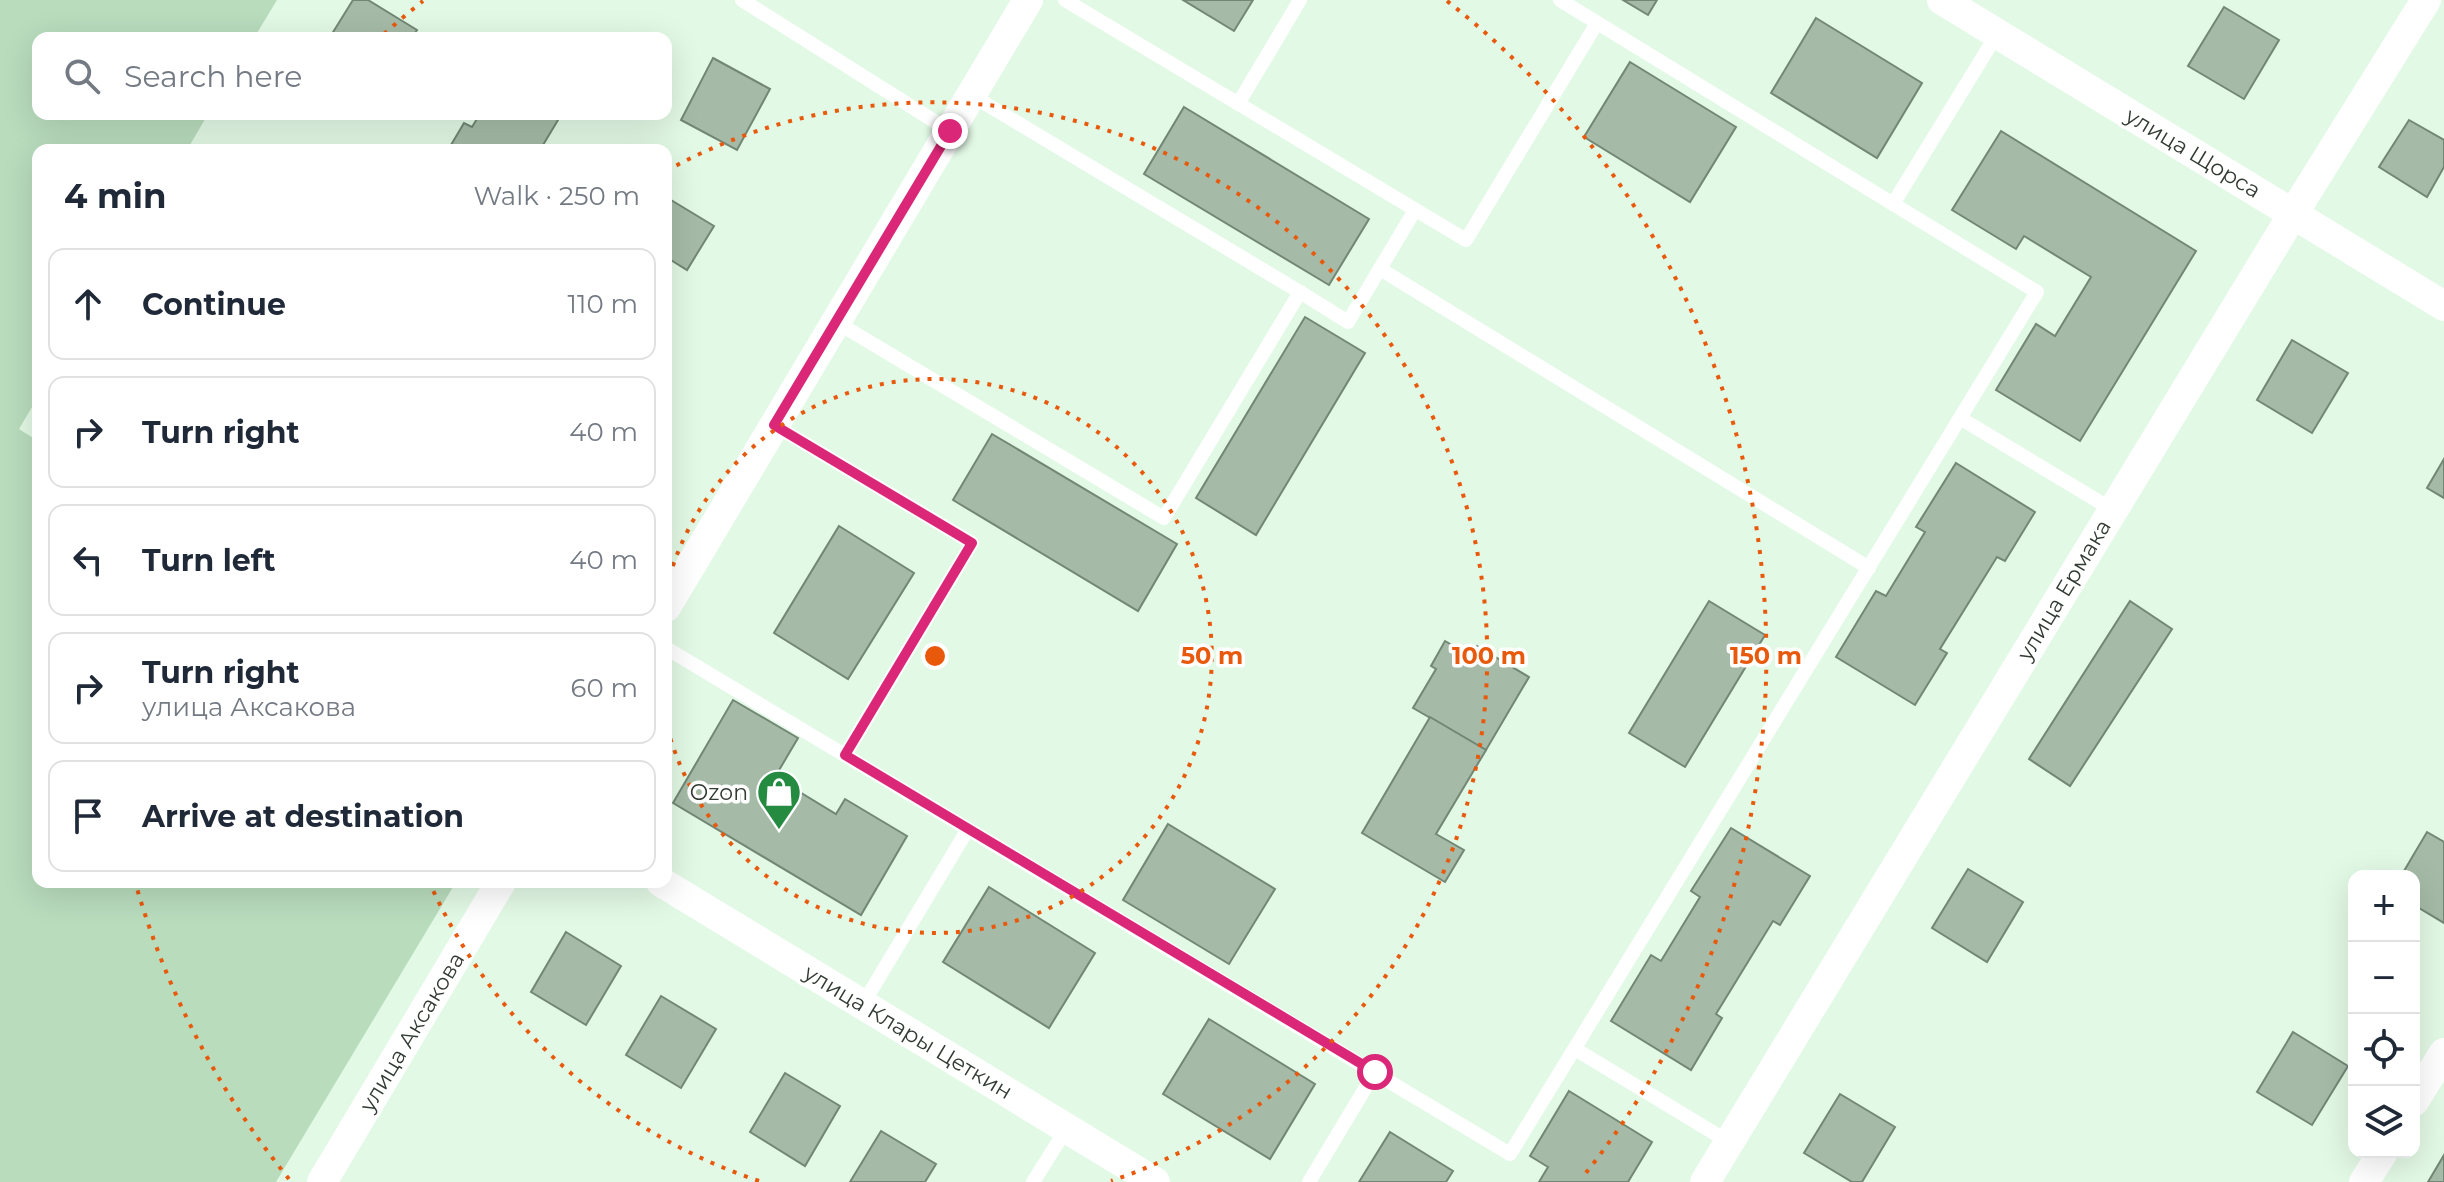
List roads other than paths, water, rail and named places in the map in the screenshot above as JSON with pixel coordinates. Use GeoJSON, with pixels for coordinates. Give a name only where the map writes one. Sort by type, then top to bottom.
{"type":"FeatureCollection","features":[{"type":"Feature","properties":{"kind":"street"},"geometry":{"type":"LineString","coordinates":[[672,597],[1028,0]]}},
{"type":"Feature","properties":{"kind":"street","name":"улица Щорса"},"geometry":{"type":"LineString","coordinates":[[1942,0],[2444,306]]}},
{"type":"Feature","properties":{"kind":"street","name":"улица Ермака"},"geometry":{"type":"LineString","coordinates":[[1705,1182],[2426,0]]}},
{"type":"Feature","properties":{"kind":"street","name":"улица Аксакова"},"geometry":{"type":"LineString","coordinates":[[325,1181],[497,888]]}},
{"type":"Feature","properties":{"kind":"street","name":"улица Клары Цеткин"},"geometry":{"type":"LineString","coordinates":[[671,888],[1155,1182]]}},
{"type":"Feature","properties":{"kind":"street"},"geometry":{"type":"LineString","coordinates":[[2420,1091],[2444,1053]]}},
{"type":"Feature","properties":{"kind":"street"},"geometry":{"type":"LineString","coordinates":[[2364,1182],[2379,1158]]}},
{"type":"Feature","properties":{"kind":"lane"},"geometry":{"type":"LineString","coordinates":[[742,0],[950,131]]}},
{"type":"Feature","properties":{"kind":"lane"},"geometry":{"type":"LineString","coordinates":[[1065,0],[1466,240],[1597,23]]}},
{"type":"Feature","properties":{"kind":"lane"},"geometry":{"type":"LineString","coordinates":[[1238,104],[1300,0]]}},
{"type":"Feature","properties":{"kind":"lane"},"geometry":{"type":"LineString","coordinates":[[672,652],[1510,1154],[2037,292],[1560,0]]}},
{"type":"Feature","properties":{"kind":"lane"},"geometry":{"type":"LineString","coordinates":[[1893,204],[1997,34]]}},
{"type":"Feature","properties":{"kind":"lane"},"geometry":{"type":"LineString","coordinates":[[971,95],[1348,322],[1415,210]]}},
{"type":"Feature","properties":{"kind":"lane"},"geometry":{"type":"LineString","coordinates":[[1380,269],[1869,568]]}},
{"type":"Feature","properties":{"kind":"lane"},"geometry":{"type":"LineString","coordinates":[[836,322],[1164,518],[1300,292]]}},
{"type":"Feature","properties":{"kind":"lane"},"geometry":{"type":"LineString","coordinates":[[1960,418],[2113,510]]}},
{"type":"Feature","properties":{"kind":"lane"},"geometry":{"type":"LineString","coordinates":[[774,425],[972,543],[845,755]]}},
{"type":"Feature","properties":{"kind":"lane"},"geometry":{"type":"LineString","coordinates":[[863,1004],[968,829]]}},
{"type":"Feature","properties":{"kind":"lane"},"geometry":{"type":"LineString","coordinates":[[1575,1049],[1729,1142]]}},
{"type":"Feature","properties":{"kind":"lane"},"geometry":{"type":"LineString","coordinates":[[1309,1182],[1375,1072]]}},
{"type":"Feature","properties":{"kind":"lane"},"geometry":{"type":"LineString","coordinates":[[1033,1182],[1067,1128]]}},
{"type":"Feature","properties":{"kind":"place","name":"Ozon"},"geometry":{"type":"Point","coordinates":[779,831]}}]}
